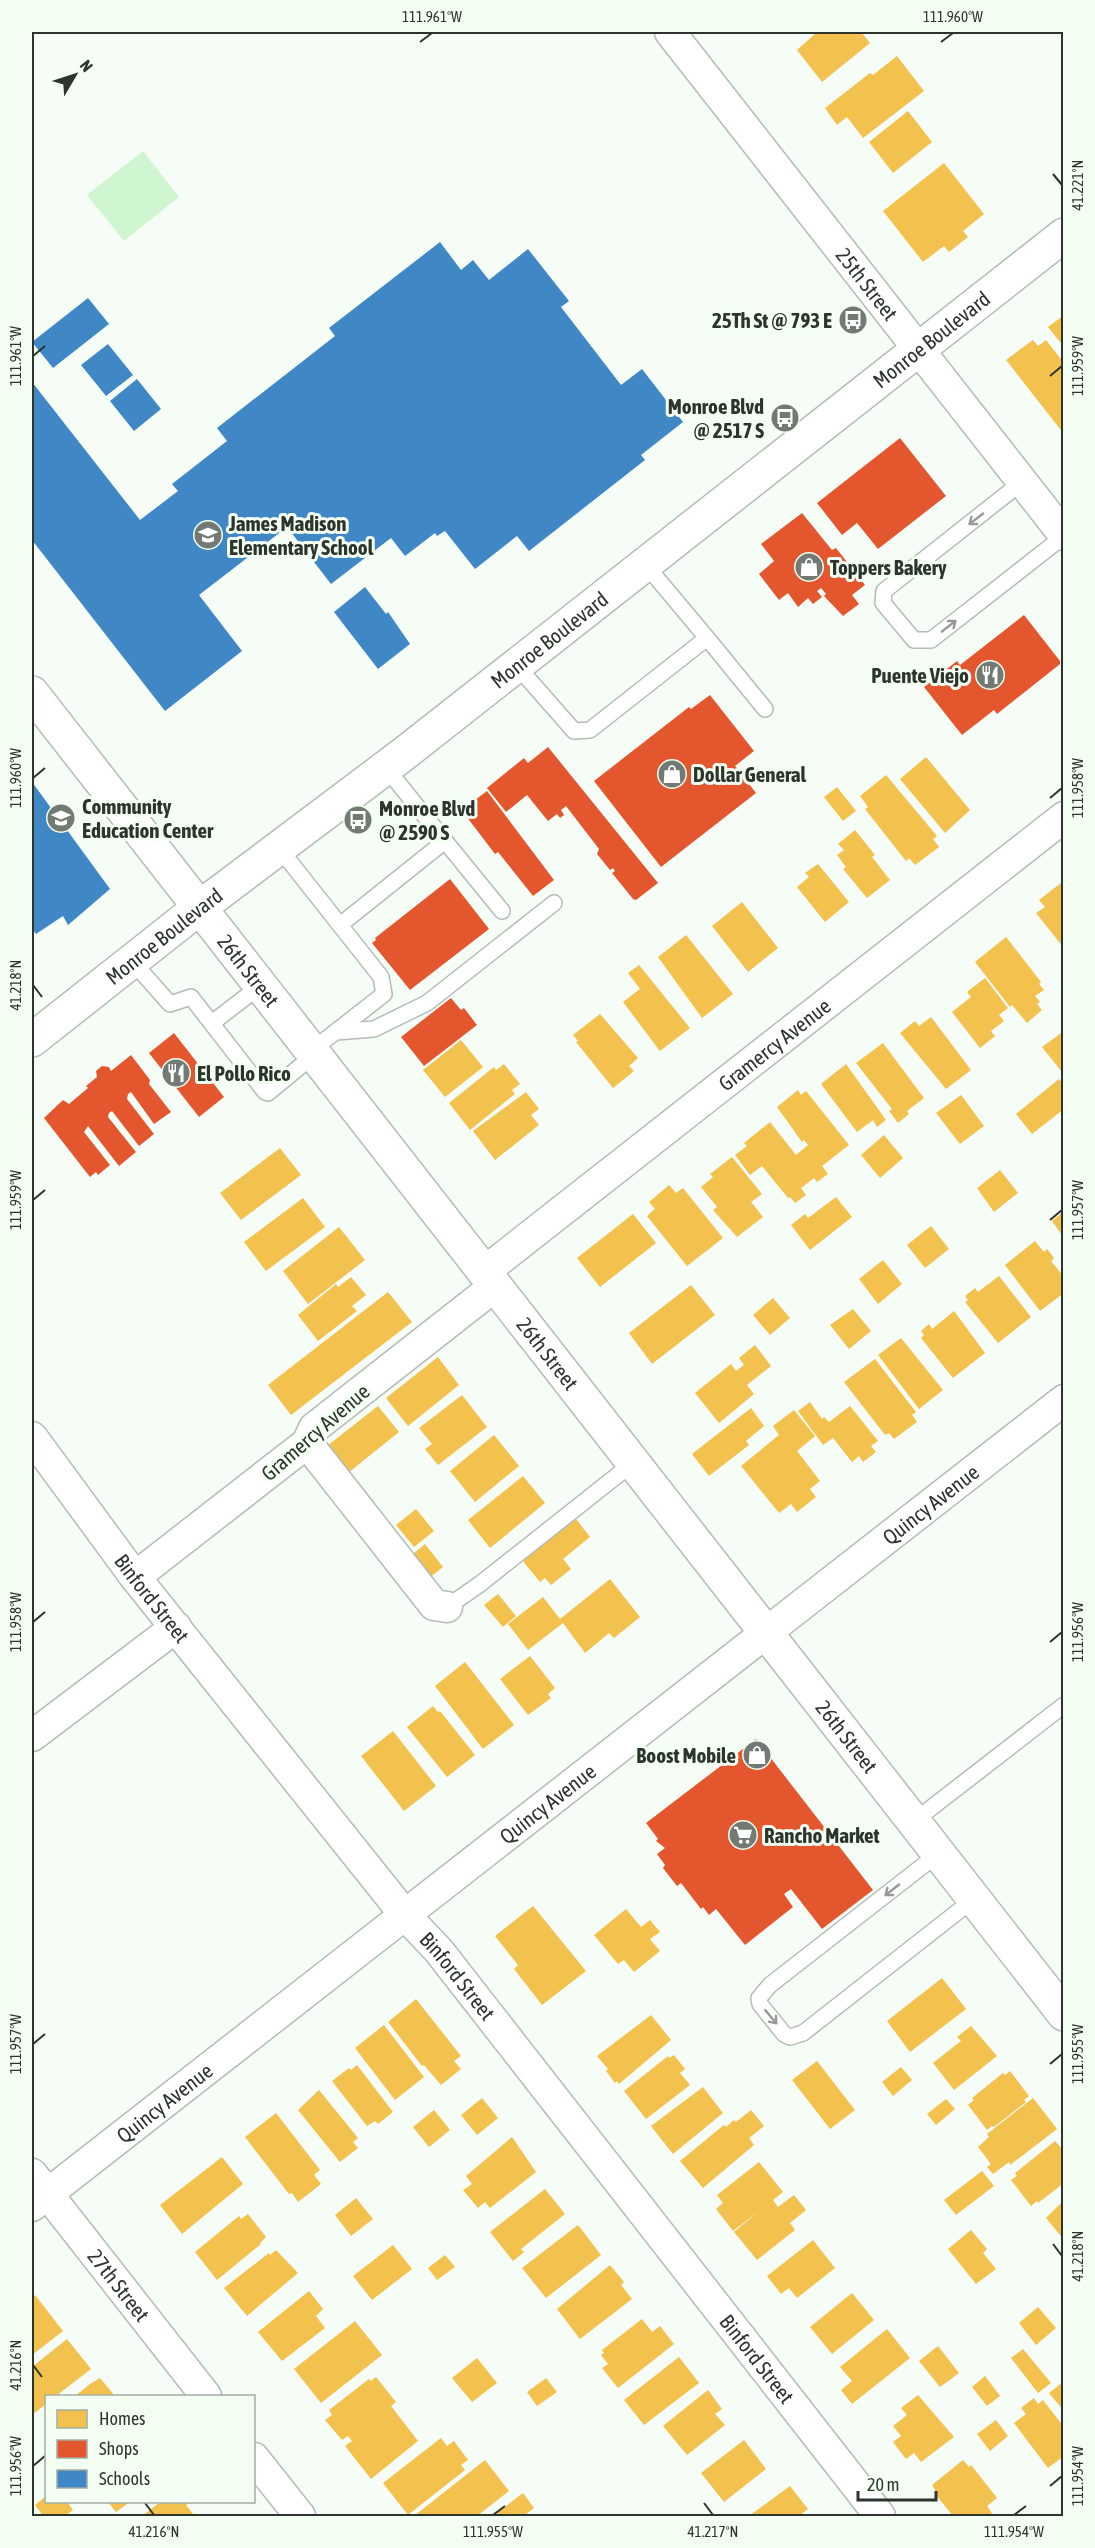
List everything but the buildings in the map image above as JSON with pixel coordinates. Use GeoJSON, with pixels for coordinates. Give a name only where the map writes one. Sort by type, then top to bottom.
{"type":"FeatureCollection","features":[{"type":"Feature","properties":{"kind":"street","name":"25th Street"},"geometry":{"type":"LineString","coordinates":[[670,32],[1064,536]]}},
{"type":"Feature","properties":{"kind":"street","name":"Monroe Boulevard"},"geometry":{"type":"LineString","coordinates":[[32,1040],[199,908],[386,768],[517,666],[1064,235]]}},
{"type":"Feature","properties":{"kind":"street","name":"26th Street"},"geometry":{"type":"LineString","coordinates":[[32,693],[260,986],[320,1046],[489,1279],[938,1854],[1058,1995]]}},
{"type":"Feature","properties":{"kind":"street","name":"Gramercy Avenue"},"geometry":{"type":"LineString","coordinates":[[135,1577],[307,1443],[314,1428],[489,1279],[1064,817]]}},
{"type":"Feature","properties":{"kind":"street","name":"Quincy Avenue"},"geometry":{"type":"LineString","coordinates":[[37,2191],[405,1915],[1064,1401]]}},
{"type":"Feature","properties":{"kind":"street","name":"Binford Street"},"geometry":{"type":"LineString","coordinates":[[32,1437],[135,1577],[405,1915],[439,1951],[880,2517]]}},
{"type":"Feature","properties":{"kind":"street"},"geometry":{"type":"LineString","coordinates":[[307,1443],[434,1605],[447,1607]]}},
{"type":"Feature","properties":{"kind":"street"},"geometry":{"type":"LineString","coordinates":[[32,1737],[176,1627]]}},
{"type":"Feature","properties":{"kind":"street","name":"27th Street"},"geometry":{"type":"LineString","coordinates":[[37,2191],[204,2395]]}},
{"type":"Feature","properties":{"kind":"street"},"geometry":{"type":"LineString","coordinates":[[255,2459],[300,2517]]}},
{"type":"Feature","properties":{"kind":"lane"},"geometry":{"type":"LineString","coordinates":[[1022,482],[884,591],[884,603],[914,639],[931,640],[1064,536]]}},
{"type":"Feature","properties":{"kind":"lane"},"geometry":{"type":"LineString","coordinates":[[645,564],[765,709]]}},
{"type":"Feature","properties":{"kind":"lane"},"geometry":{"type":"LineString","coordinates":[[517,666],[574,731],[590,730],[707,638]]}},
{"type":"Feature","properties":{"kind":"lane"},"geometry":{"type":"LineString","coordinates":[[386,768],[502,911]]}},
{"type":"Feature","properties":{"kind":"lane"},"geometry":{"type":"LineString","coordinates":[[340,925],[445,841]]}},
{"type":"Feature","properties":{"kind":"lane"},"geometry":{"type":"LineString","coordinates":[[132,961],[170,1004],[191,997],[268,1093],[320,1046],[384,994],[381,976],[279,848]]}},
{"type":"Feature","properties":{"kind":"lane"},"geometry":{"type":"LineString","coordinates":[[320,1046],[374,1029],[427,1003],[554,903]]}},
{"type":"Feature","properties":{"kind":"lane"},"geometry":{"type":"LineString","coordinates":[[212,1023],[260,986]]}},
{"type":"Feature","properties":{"kind":"lane"},"geometry":{"type":"LineString","coordinates":[[447,1607],[480,1584],[633,1463]]}},
{"type":"Feature","properties":{"kind":"lane"},"geometry":{"type":"LineString","coordinates":[[913,1822],[1064,1705]]}},
{"type":"Feature","properties":{"kind":"lane"},"geometry":{"type":"LineString","coordinates":[[938,1854],[770,1985],[759,1998],[760,2004],[784,2034],[790,2037],[803,2033],[974,1899]]}},
{"type":"Feature","properties":{"kind":"green space"},"geometry":{"type":"Polygon","coordinates":[[[143,151],[179,197],[124,241],[87,195],[143,151]]]}},
{"type":"Feature","properties":{"kind":"place","name":"25Th St @ 793 E"},"geometry":{"type":"Point","coordinates":[853,320]}},
{"type":"Feature","properties":{"kind":"place","name":"Monroe Blvd @ 2517 S"},"geometry":{"type":"Point","coordinates":[785,418]}},
{"type":"Feature","properties":{"kind":"place","name":"James Madison Elementary School"},"geometry":{"type":"Point","coordinates":[208,535]}},
{"type":"Feature","properties":{"kind":"place","name":"Toppers Bakery"},"geometry":{"type":"Point","coordinates":[809,567]}},
{"type":"Feature","properties":{"kind":"place","name":"Puente Viejo"},"geometry":{"type":"Point","coordinates":[990,675]}},
{"type":"Feature","properties":{"kind":"place","name":"Dollar General"},"geometry":{"type":"Point","coordinates":[672,774]}},
{"type":"Feature","properties":{"kind":"place","name":"Community Education Center"},"geometry":{"type":"Point","coordinates":[61,818]}},
{"type":"Feature","properties":{"kind":"place","name":"Monroe Blvd @ 2590 S"},"geometry":{"type":"Point","coordinates":[358,820]}},
{"type":"Feature","properties":{"kind":"place","name":"El Pollo Rico"},"geometry":{"type":"Point","coordinates":[176,1073]}},
{"type":"Feature","properties":{"kind":"place","name":"Boost Mobile"},"geometry":{"type":"Point","coordinates":[757,1755]}},
{"type":"Feature","properties":{"kind":"place","name":"Rancho Market"},"geometry":{"type":"Point","coordinates":[743,1835]}}]}
